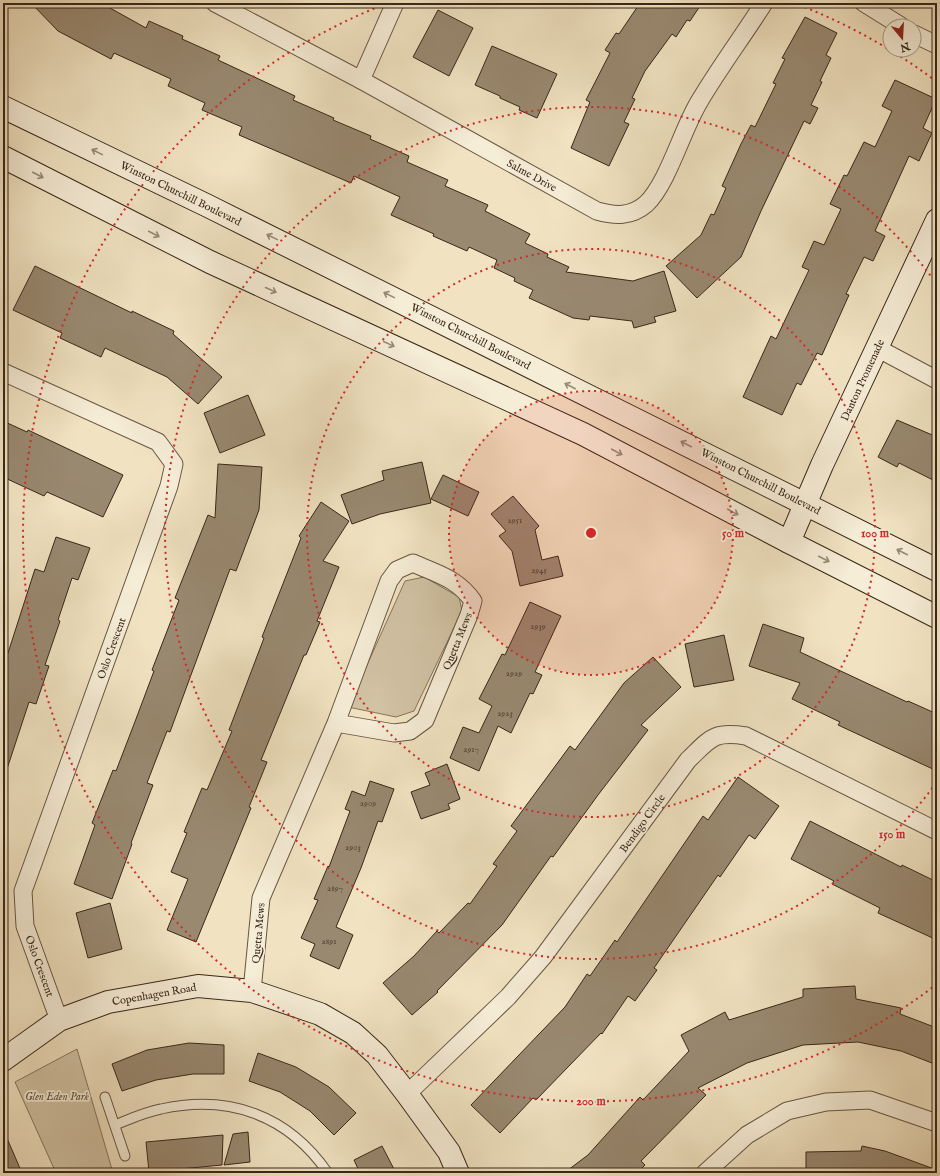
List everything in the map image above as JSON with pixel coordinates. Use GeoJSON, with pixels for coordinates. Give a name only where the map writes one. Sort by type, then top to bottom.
{"type":"FeatureCollection","features":[{"type":"Feature","properties":{"kind":"main road","name":"Winston Churchill Boulevard"},"geometry":{"type":"LineString","coordinates":[[3,107],[208,206],[937,570]]}},
{"type":"Feature","properties":{"kind":"main road"},"geometry":{"type":"LineString","coordinates":[[3,157],[210,262],[583,434],[789,542],[937,616]]}},
{"type":"Feature","properties":{"kind":"main road","name":"Danton Promenade"},"geometry":{"type":"LineString","coordinates":[[789,542],[805,504],[937,220]]}},
{"type":"Feature","properties":{"kind":"main road","name":"Copenhagen Road"},"geometry":{"type":"LineString","coordinates":[[3,1060],[59,1020],[108,1002],[198,986],[252,991],[320,1014],[353,1033],[377,1055],[407,1094],[449,1152],[458,1173]]}},
{"type":"Feature","properties":{"kind":"street","name":"Salme Drive"},"geometry":{"type":"LineString","coordinates":[[215,3],[361,80],[597,212],[615,216],[632,213],[645,204],[656,192],[699,103],[764,3]]}},
{"type":"Feature","properties":{"kind":"street"},"geometry":{"type":"LineString","coordinates":[[361,80],[395,3]]}},
{"type":"Feature","properties":{"kind":"street"},"geometry":{"type":"LineString","coordinates":[[864,3],[888,18]]}},
{"type":"Feature","properties":{"kind":"street"},"geometry":{"type":"LineString","coordinates":[[922,38],[937,45]]}},
{"type":"Feature","properties":{"kind":"street"},"geometry":{"type":"LineString","coordinates":[[877,348],[937,380]]}},
{"type":"Feature","properties":{"kind":"street","name":"Oslo Crescent"},"geometry":{"type":"LineString","coordinates":[[3,372],[158,442],[174,464],[169,486],[23,891],[25,926],[59,1020]]}},
{"type":"Feature","properties":{"kind":"street","name":"Quetta Mews"},"geometry":{"type":"LineString","coordinates":[[252,991],[261,898],[336,723],[389,580],[397,570],[412,563],[451,580],[464,589],[473,601],[469,615],[424,720],[410,731],[394,733],[336,723]]}},
{"type":"Feature","properties":{"kind":"street","name":"Bendigo Circle"},"geometry":{"type":"LineString","coordinates":[[407,1094],[508,997],[544,957],[688,760],[711,738],[727,733],[746,736],[937,832]]}},
{"type":"Feature","properties":{"kind":"street"},"geometry":{"type":"LineString","coordinates":[[705,1173],[747,1135],[787,1110],[826,1102],[870,1100],[937,1123]]}},
{"type":"Feature","properties":{"kind":"lane"},"geometry":{"type":"LineString","coordinates":[[105,1097],[125,1156]]}},
{"type":"Feature","properties":{"kind":"lane"},"geometry":{"type":"LineString","coordinates":[[114,1125],[159,1109],[189,1104],[218,1104],[241,1108],[265,1117],[294,1135],[317,1157],[328,1173]]}},
{"type":"Feature","properties":{"kind":"green space"},"geometry":{"type":"Polygon","coordinates":[[[424,577],[459,597],[462,611],[414,711],[396,717],[348,707],[405,581],[424,577]]]}},
{"type":"Feature","properties":{"kind":"green space","name":"Glen Eden Park"},"geometry":{"type":"Polygon","coordinates":[[[77,1049],[113,1173],[56,1173],[15,1082],[77,1049]]]}},
{"type":"Feature","properties":{"kind":"building"},"geometry":{"type":"Polygon","coordinates":[[[31,3],[101,3],[146,28],[149,21],[183,36],[182,39],[220,56],[218,60],[295,96],[293,100],[334,118],[333,120],[371,136],[370,139],[409,156],[407,162],[448,180],[445,186],[488,205],[485,211],[530,234],[525,243],[548,254],[547,257],[569,267],[566,272],[633,281],[664,271],[676,311],[654,317],[656,322],[634,328],[632,321],[590,316],[589,320],[573,318],[529,298],[533,290],[514,281],[515,278],[494,268],[497,260],[469,247],[467,251],[433,236],[434,234],[391,215],[400,197],[354,176],[351,183],[239,135],[242,127],[202,110],[205,103],[168,86],[171,79],[114,53],[111,59],[58,31],[31,3]]]}},
{"type":"Feature","properties":{"kind":"building"},"geometry":{"type":"Polygon","coordinates":[[[640,3],[702,3],[690,21],[687,20],[676,37],[672,34],[645,71],[632,98],[635,99],[624,122],[629,124],[609,166],[571,148],[590,102],[586,100],[610,53],[605,50],[616,33],[619,34],[640,3]]]}},
{"type":"Feature","properties":{"kind":"building"},"geometry":{"type":"Polygon","coordinates":[[[438,10],[473,28],[449,76],[413,57],[438,10]]]}},
{"type":"Feature","properties":{"kind":"building"},"geometry":{"type":"Polygon","coordinates":[[[805,17],[837,33],[826,55],[831,58],[811,105],[818,108],[810,124],[804,121],[741,257],[697,298],[666,266],[701,235],[711,214],[714,215],[726,188],[722,186],[741,144],[751,125],[755,127],[776,84],[773,83],[785,59],[782,58],[805,17]]]}},
{"type":"Feature","properties":{"kind":"building"},"geometry":{"type":"Polygon","coordinates":[[[492,46],[557,74],[537,118],[519,110],[520,107],[500,98],[500,96],[475,85],[492,46]]]}},
{"type":"Feature","properties":{"kind":"building"},"geometry":{"type":"Polygon","coordinates":[[[895,80],[936,99],[923,128],[932,133],[919,161],[909,156],[875,231],[885,236],[873,261],[864,257],[846,294],[849,295],[822,355],[817,353],[801,385],[797,383],[782,415],[743,397],[771,336],[776,339],[809,270],[802,267],[814,241],[824,245],[841,209],[830,204],[844,175],[847,176],[864,142],[875,147],[892,111],[882,106],[895,80]]]}},
{"type":"Feature","properties":{"kind":"building"},"geometry":{"type":"Polygon","coordinates":[[[35,266],[132,313],[132,311],[174,331],[173,334],[222,377],[198,404],[167,377],[105,348],[101,357],[60,338],[62,333],[13,310],[35,266]]]}},
{"type":"Feature","properties":{"kind":"building"},"geometry":{"type":"Polygon","coordinates":[[[248,395],[265,435],[220,453],[204,413],[248,395]]]}},
{"type":"Feature","properties":{"kind":"building"},"geometry":{"type":"Polygon","coordinates":[[[897,420],[937,437],[937,482],[899,463],[897,467],[878,457],[897,420]]]}},
{"type":"Feature","properties":{"kind":"building"},"geometry":{"type":"Polygon","coordinates":[[[3,421],[27,432],[28,430],[123,475],[103,517],[47,492],[44,496],[3,477],[3,421]]]}},
{"type":"Feature","properties":{"kind":"building"},"geometry":{"type":"Polygon","coordinates":[[[422,462],[431,503],[380,514],[352,524],[341,495],[384,480],[382,471],[422,462]]]}},
{"type":"Feature","properties":{"kind":"building"},"geometry":{"type":"Polygon","coordinates":[[[218,464],[262,467],[259,510],[236,571],[230,569],[170,732],[167,731],[147,783],[153,785],[112,899],[74,884],[95,825],[92,823],[113,770],[116,771],[154,671],[152,670],[179,600],[175,598],[208,515],[215,518],[218,464]]]}},
{"type":"Feature","properties":{"kind":"building"},"geometry":{"type":"Polygon","coordinates":[[[443,475],[479,492],[468,516],[431,499],[443,475]]]}},
{"type":"Feature","properties":{"kind":"building"},"geometry":{"type":"Polygon","coordinates":[[[513,496],[539,526],[535,530],[542,560],[558,556],[563,576],[520,586],[512,551],[499,536],[506,531],[491,514],[513,496]]]}},
{"type":"Feature","properties":{"kind":"building"},"geometry":{"type":"Polygon","coordinates":[[[321,502],[349,521],[323,561],[339,567],[317,621],[320,622],[306,655],[304,655],[261,760],[267,762],[249,807],[251,808],[196,942],[167,930],[188,879],[171,872],[187,833],[184,832],[202,788],[207,790],[232,731],[229,730],[264,638],[262,637],[301,538],[299,536],[321,502]]]}},
{"type":"Feature","properties":{"kind":"building"},"geometry":{"type":"Polygon","coordinates":[[[56,537],[90,548],[78,580],[72,578],[58,620],[60,621],[45,665],[49,666],[36,704],[29,702],[6,772],[3,771],[3,651],[8,653],[35,569],[44,572],[56,537]]]}},
{"type":"Feature","properties":{"kind":"building"},"geometry":{"type":"Polygon","coordinates":[[[530,602],[561,616],[535,672],[542,675],[533,694],[530,693],[511,733],[498,726],[479,771],[450,758],[463,727],[479,733],[492,706],[479,699],[502,654],[505,655],[530,602]]]}},
{"type":"Feature","properties":{"kind":"building"},"geometry":{"type":"Polygon","coordinates":[[[763,624],[804,638],[800,652],[907,702],[908,701],[937,714],[937,771],[838,725],[840,722],[792,699],[800,683],[749,666],[763,624]]]}},
{"type":"Feature","properties":{"kind":"building"},"geometry":{"type":"Polygon","coordinates":[[[724,635],[734,680],[694,687],[685,644],[724,635]]]}},
{"type":"Feature","properties":{"kind":"building"},"geometry":{"type":"Polygon","coordinates":[[[653,657],[681,687],[641,725],[648,730],[553,857],[551,856],[502,925],[437,991],[438,992],[412,1015],[383,983],[414,956],[437,931],[439,933],[468,903],[470,904],[497,866],[493,864],[517,831],[511,826],[570,746],[575,750],[624,683],[653,657]]]}},
{"type":"Feature","properties":{"kind":"building"},"geometry":{"type":"Polygon","coordinates":[[[447,764],[460,799],[448,804],[450,809],[421,819],[411,792],[430,785],[425,773],[447,764]]]}},
{"type":"Feature","properties":{"kind":"building"},"geometry":{"type":"Polygon","coordinates":[[[738,777],[779,806],[755,839],[749,835],[720,877],[718,875],[654,968],[657,970],[635,1001],[628,996],[602,1034],[601,1033],[536,1100],[533,1098],[500,1133],[471,1105],[565,1007],[587,974],[590,976],[615,940],[617,942],[703,816],[708,820],[738,777]]]}},
{"type":"Feature","properties":{"kind":"building"},"geometry":{"type":"Polygon","coordinates":[[[370,781],[394,789],[382,822],[378,821],[361,868],[336,927],[353,935],[339,969],[310,956],[315,944],[301,938],[318,900],[314,899],[328,866],[329,867],[350,811],[345,809],[352,791],[365,796],[370,781]]]}},
{"type":"Feature","properties":{"kind":"building"},"geometry":{"type":"Polygon","coordinates":[[[810,821],[901,867],[902,865],[937,882],[937,940],[878,913],[880,908],[832,884],[834,881],[791,859],[810,821]]]}},
{"type":"Feature","properties":{"kind":"building"},"geometry":{"type":"Polygon","coordinates":[[[110,903],[122,949],[88,958],[76,913],[110,903]]]}},
{"type":"Feature","properties":{"kind":"building"},"geometry":{"type":"Polygon","coordinates":[[[855,986],[856,999],[901,1008],[900,1014],[937,1028],[937,1065],[901,1051],[858,1042],[803,1045],[747,1063],[698,1088],[706,1095],[641,1161],[645,1165],[637,1173],[564,1173],[588,1155],[640,1097],[643,1100],[689,1051],[681,1035],[725,1012],[729,1020],[803,997],[803,989],[855,986]]]}},
{"type":"Feature","properties":{"kind":"building"},"geometry":{"type":"Polygon","coordinates":[[[189,1043],[224,1045],[224,1074],[193,1074],[156,1080],[122,1091],[112,1064],[147,1050],[189,1043]]]}},
{"type":"Feature","properties":{"kind":"building"},"geometry":{"type":"Polygon","coordinates":[[[258,1053],[296,1067],[329,1087],[356,1113],[334,1135],[310,1111],[280,1092],[249,1081],[258,1053]]]}},
{"type":"Feature","properties":{"kind":"building"},"geometry":{"type":"Polygon","coordinates":[[[3,1129],[22,1173],[3,1173],[3,1129]]]}},
{"type":"Feature","properties":{"kind":"building"},"geometry":{"type":"Polygon","coordinates":[[[248,1132],[250,1162],[224,1165],[233,1134],[248,1132]]]}},
{"type":"Feature","properties":{"kind":"building"},"geometry":{"type":"Polygon","coordinates":[[[223,1135],[222,1165],[149,1172],[146,1142],[223,1135]]]}},
{"type":"Feature","properties":{"kind":"building"},"geometry":{"type":"Polygon","coordinates":[[[382,1146],[396,1173],[360,1173],[354,1160],[382,1146]]]}},
{"type":"Feature","properties":{"kind":"building"},"geometry":{"type":"Polygon","coordinates":[[[862,1146],[885,1151],[937,1170],[937,1173],[806,1173],[806,1152],[861,1151],[862,1146]]]}}]}
